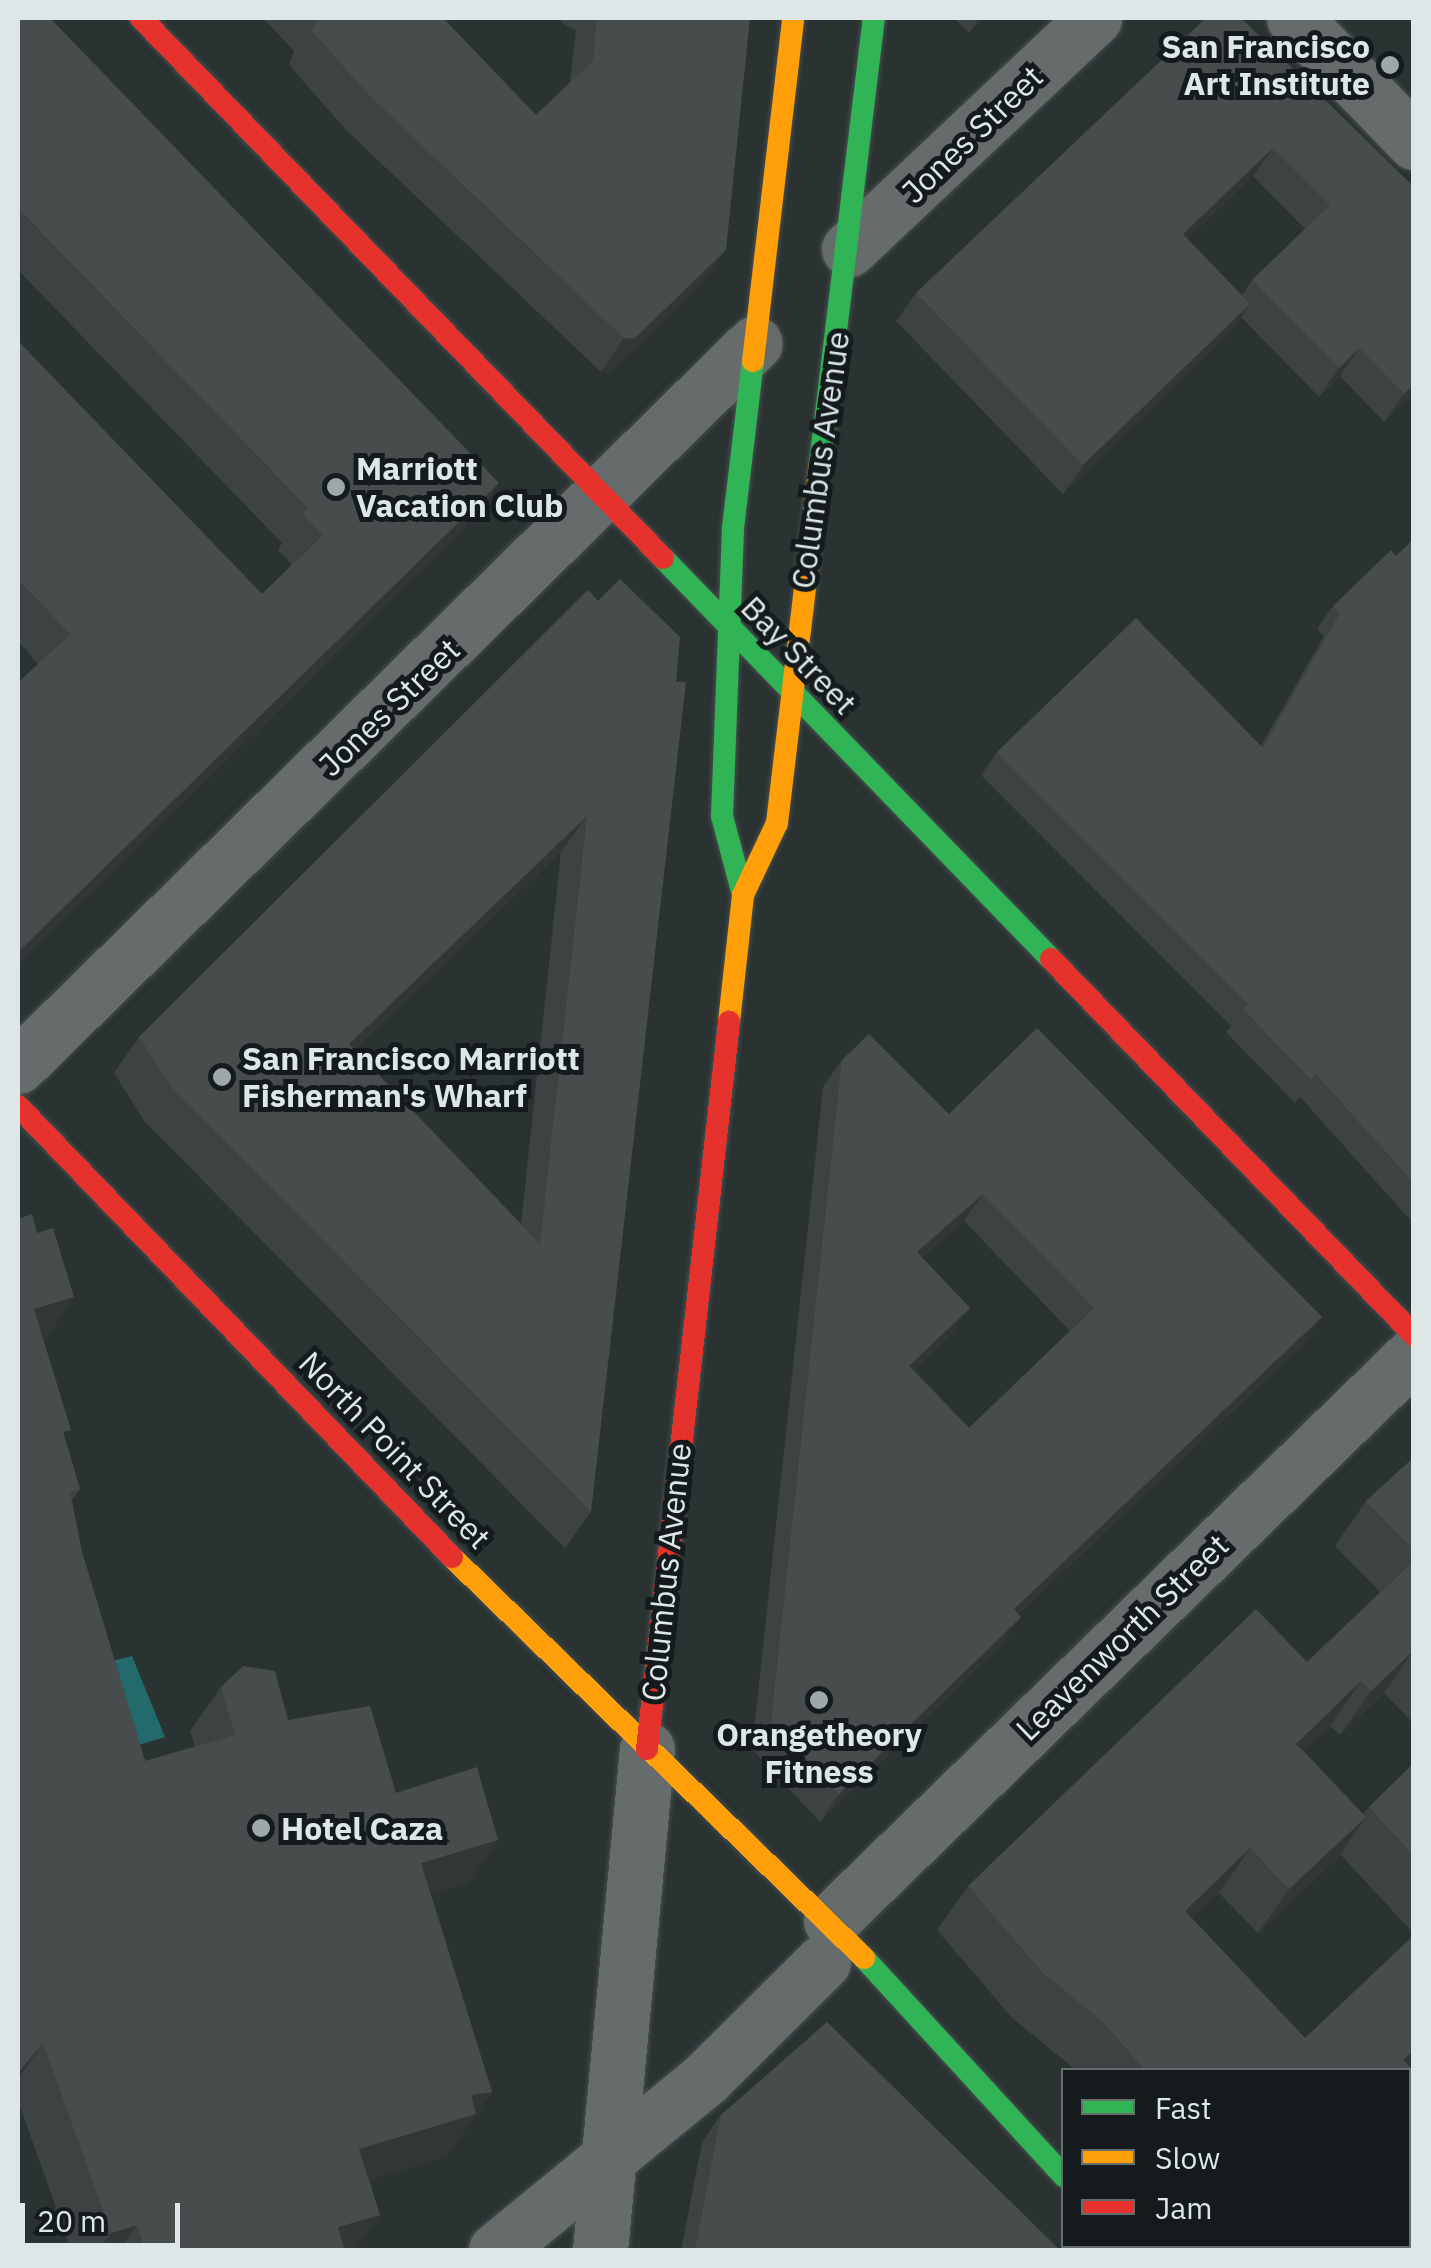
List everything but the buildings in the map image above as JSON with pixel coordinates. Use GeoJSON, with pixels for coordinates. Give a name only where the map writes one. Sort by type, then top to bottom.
{"type":"FeatureCollection","features":[{"type":"Feature","properties":{"kind":"main road","name":"Bay Street"},"geometry":{"type":"LineString","coordinates":[[141,18],[1414,1334]]}},
{"type":"Feature","properties":{"kind":"main road","name":"Columbus Avenue"},"geometry":{"type":"LineString","coordinates":[[743,895],[722,816],[731,631],[755,344],[793,18]]}},
{"type":"Feature","properties":{"kind":"main road","name":"Columbus Avenue"},"geometry":{"type":"LineString","coordinates":[[646,1750],[743,895],[778,823],[789,692],[849,249],[874,18]]}},
{"type":"Feature","properties":{"kind":"main road","name":"North Point Street"},"geometry":{"type":"LineString","coordinates":[[18,1106],[731,1834],[818,1940],[843,1982],[875,1980]]}},
{"type":"Feature","properties":{"kind":"main road","name":"North Point Street"},"geometry":{"type":"LineString","coordinates":[[731,1834],[776,1914]]}},
{"type":"Feature","properties":{"kind":"main road","name":"North Point Street"},"geometry":{"type":"LineString","coordinates":[[818,1940],[875,1980],[1061,2173]]}},
{"type":"Feature","properties":{"kind":"street","name":"Jones Street"},"geometry":{"type":"LineString","coordinates":[[849,249],[1094,18]]}},
{"type":"Feature","properties":{"kind":"street"},"geometry":{"type":"LineString","coordinates":[[1294,18],[1414,142]]}},
{"type":"Feature","properties":{"kind":"street","name":"Jones Street"},"geometry":{"type":"LineString","coordinates":[[18,1066],[604,499],[755,344]]}},
{"type":"Feature","properties":{"kind":"street","name":"Leavenworth Street"},"geometry":{"type":"LineString","coordinates":[[496,2250],[612,2148],[706,2078],[818,1940],[1414,1354]]}},
{"type":"Feature","properties":{"kind":"street","name":"Columbus Avenue"},"geometry":{"type":"LineString","coordinates":[[600,2250],[646,1750]]}},
{"type":"Feature","properties":{"kind":"water"},"geometry":{"type":"Polygon","coordinates":[[[132,1656],[165,1737],[129,1748],[108,1662],[132,1656]]]}},
{"type":"Feature","properties":{"kind":"traffic: fast"},"geometry":{"type":"LineString","coordinates":[[820,463],[874,18]]}},
{"type":"Feature","properties":{"kind":"traffic: fast"},"geometry":{"type":"LineString","coordinates":[[743,895],[722,816],[733,528],[753,361]]}},
{"type":"Feature","properties":{"kind":"traffic: fast"},"geometry":{"type":"LineString","coordinates":[[663,558],[1051,959]]}},
{"type":"Feature","properties":{"kind":"traffic: fast"},"geometry":{"type":"LineString","coordinates":[[864,1958],[1061,2173]]}},
{"type":"Feature","properties":{"kind":"traffic: slow"},"geometry":{"type":"LineString","coordinates":[[753,361],[793,18]]}},
{"type":"Feature","properties":{"kind":"traffic: slow"},"geometry":{"type":"LineString","coordinates":[[729,1022],[743,895],[777,823],[820,463]]}},
{"type":"Feature","properties":{"kind":"traffic: slow"},"geometry":{"type":"LineString","coordinates":[[452,1557],[864,1958]]}},
{"type":"Feature","properties":{"kind":"traffic: jam"},"geometry":{"type":"LineString","coordinates":[[141,18],[663,558]]}},
{"type":"Feature","properties":{"kind":"traffic: jam"},"geometry":{"type":"LineString","coordinates":[[1051,959],[1414,1335]]}},
{"type":"Feature","properties":{"kind":"traffic: jam"},"geometry":{"type":"LineString","coordinates":[[647,1749],[729,1022]]}},
{"type":"Feature","properties":{"kind":"traffic: jam"},"geometry":{"type":"LineString","coordinates":[[18,1106],[452,1557]]}},
{"type":"Feature","properties":{"kind":"place","name":"San Francisco Art Institute"},"geometry":{"type":"Point","coordinates":[1390,65]}},
{"type":"Feature","properties":{"kind":"place","name":"Marriott Vacation Club"},"geometry":{"type":"Point","coordinates":[336,487]}},
{"type":"Feature","properties":{"kind":"place","name":"San Francisco Marriott Fisherman's Wharf"},"geometry":{"type":"Point","coordinates":[222,1077]}},
{"type":"Feature","properties":{"kind":"place","name":"Orangetheory Fitness"},"geometry":{"type":"Point","coordinates":[819,1700]}},
{"type":"Feature","properties":{"kind":"place","name":"Hotel Caza"},"geometry":{"type":"Point","coordinates":[261,1828]}}]}
